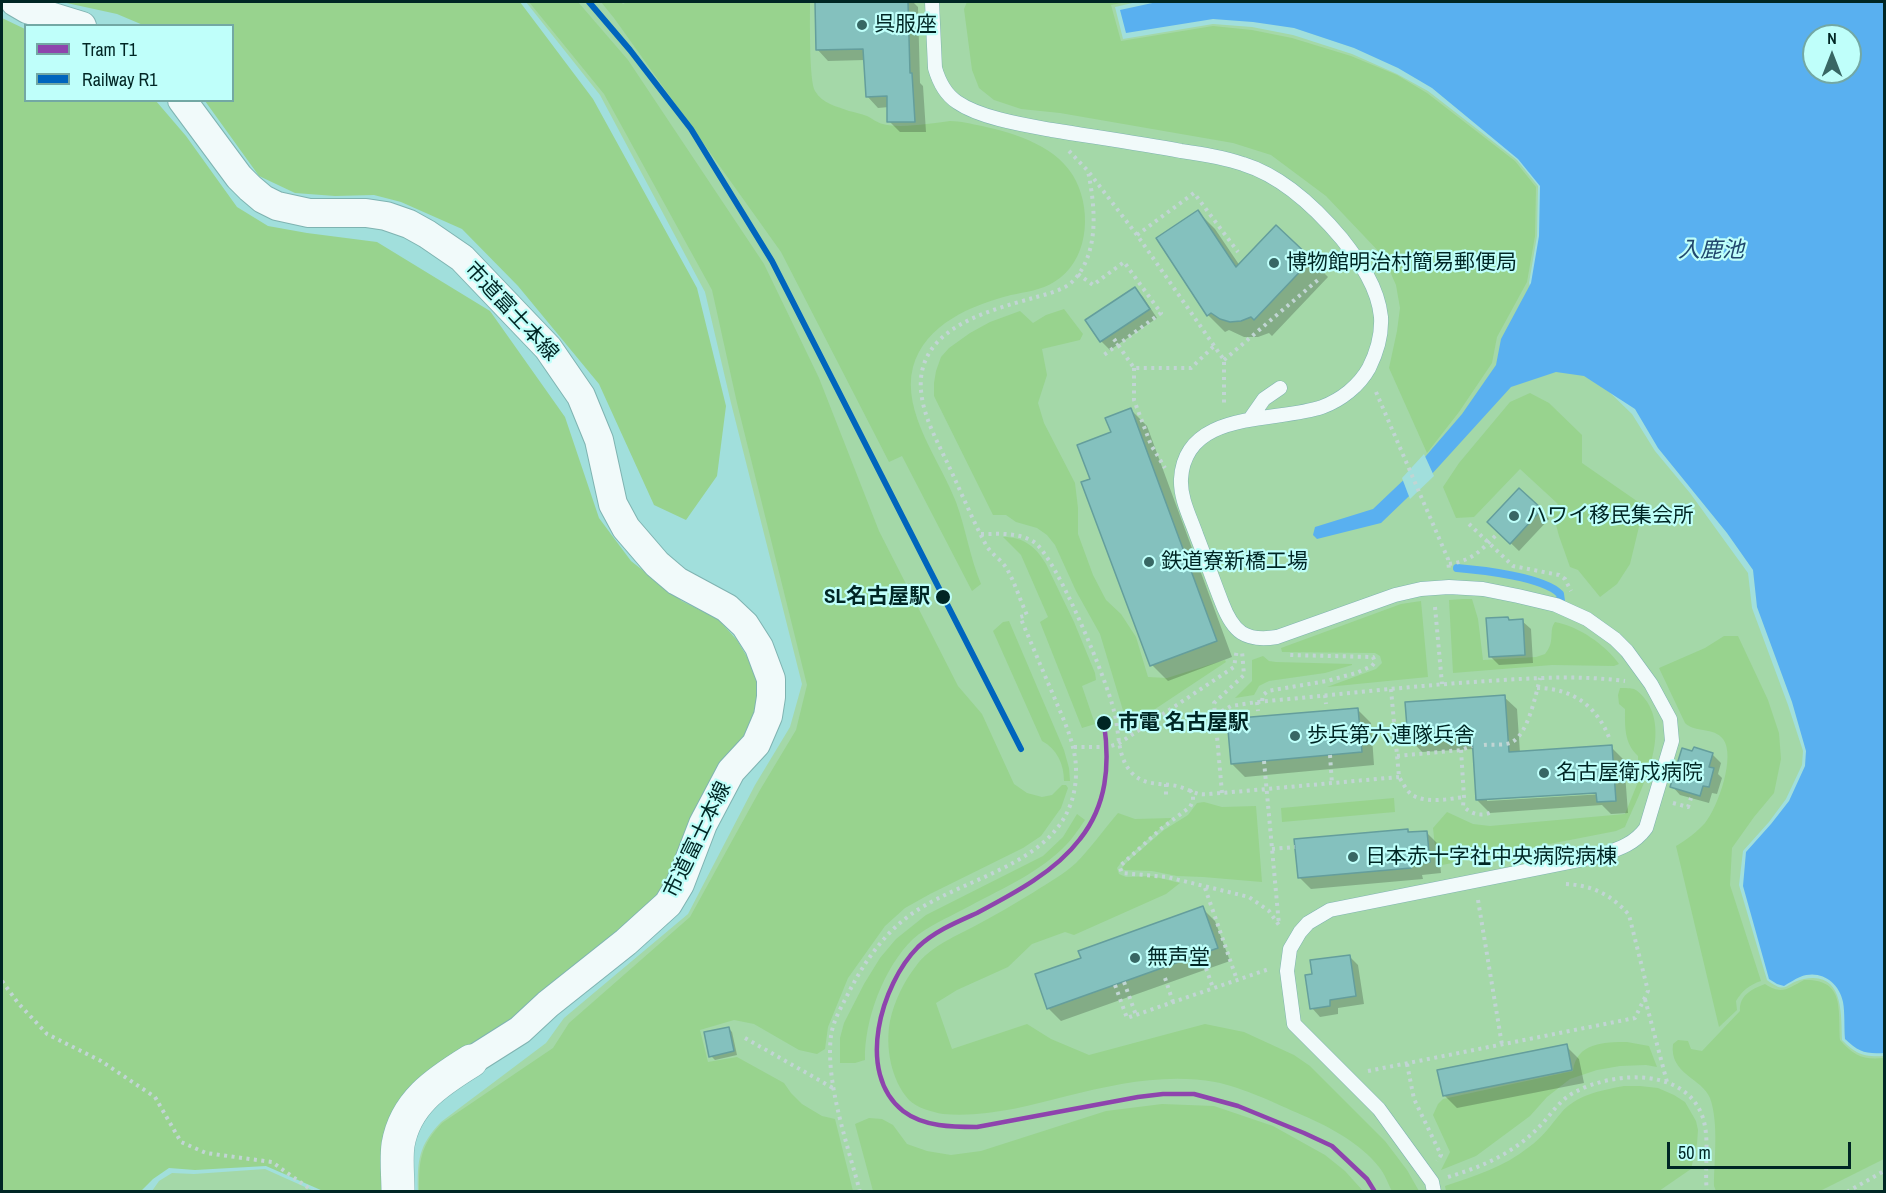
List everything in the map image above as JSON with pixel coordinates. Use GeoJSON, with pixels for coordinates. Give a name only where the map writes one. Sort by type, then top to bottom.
{"type":"FeatureCollection","features":[{"type":"Feature","properties":{"kind":"street"},"geometry":{"type":"LineString","coordinates":[[15,2],[27,9],[76,24]]}},
{"type":"Feature","properties":{"kind":"street","name":"市道富士本線"},"geometry":{"type":"LineString","coordinates":[[183,102],[239,177],[263,199],[285,208],[309,213],[366,213],[386,216],[410,224],[462,258],[548,348],[581,396],[599,440],[613,504],[626,528],[657,564],[677,581],[727,608],[745,625],[759,647],[771,679],[768,716],[756,744],[730,771],[703,824],[680,884],[668,904],[626,942],[519,1030],[431,1088],[417,1101],[401,1131],[398,1147],[398,1191]]}},
{"type":"Feature","properties":{"kind":"lane"},"geometry":{"type":"LineString","coordinates":[[932,2],[934,68],[948,95],[960,104],[1021,125],[1168,148],[1244,164],[1262,171],[1294,193],[1323,219],[1348,248],[1371,281],[1378,299],[1381,318],[1380,338],[1367,372],[1354,387],[1339,399],[1321,407],[1250,419],[1209,432],[1195,443],[1182,468],[1184,502],[1226,614],[1240,634],[1259,639],[1277,637],[1395,595],[1434,588],[1483,589],[1538,600],[1571,610],[1587,619],[1628,651],[1651,684],[1670,720],[1672,741],[1646,828],[1629,845],[1595,857],[1330,910],[1308,923],[1293,942],[1287,963],[1287,979],[1294,1024],[1379,1109],[1433,1180]]}},
{"type":"Feature","properties":{"kind":"lane"},"geometry":{"type":"LineString","coordinates":[[1250,419],[1264,399],[1280,388]]}},
{"type":"Feature","properties":{"kind":"path"},"geometry":{"type":"LineString","coordinates":[[1062,146],[1088,171],[1137,235],[1224,360],[1224,397]]}},
{"type":"Feature","properties":{"kind":"path"},"geometry":{"type":"LineString","coordinates":[[860,1191],[834,1088],[830,1049],[832,1029],[856,979],[873,953],[899,923],[921,907],[1027,855],[1047,841],[1062,822],[1073,799],[1076,774],[1074,747],[1020,617],[1027,615],[1006,567],[987,547],[929,424],[921,390],[921,372],[926,359],[941,338],[976,315],[1057,291],[1073,281],[1087,258],[1092,235],[1094,202],[1088,171]]}},
{"type":"Feature","properties":{"kind":"path"},"geometry":{"type":"LineString","coordinates":[[1137,235],[1194,193],[1238,252]]}},
{"type":"Feature","properties":{"kind":"path"},"geometry":{"type":"LineString","coordinates":[[1078,274],[1093,285],[1125,262],[1161,313],[1104,355]]}},
{"type":"Feature","properties":{"kind":"path"},"geometry":{"type":"LineString","coordinates":[[1224,360],[1319,279]]}},
{"type":"Feature","properties":{"kind":"path"},"geometry":{"type":"LineString","coordinates":[[1114,339],[1134,368],[1134,400],[1151,445],[1184,502]]}},
{"type":"Feature","properties":{"kind":"path"},"geometry":{"type":"LineString","coordinates":[[1134,368],[1191,368],[1214,346]]}},
{"type":"Feature","properties":{"kind":"path"},"geometry":{"type":"LineString","coordinates":[[1375,389],[1449,566],[1468,560],[1479,553],[1498,533]]}},
{"type":"Feature","properties":{"kind":"path"},"geometry":{"type":"LineString","coordinates":[[1469,524],[1513,566],[1553,573],[1565,579],[1573,597],[1571,610]]}},
{"type":"Feature","properties":{"kind":"path"},"geometry":{"type":"LineString","coordinates":[[981,534],[1021,536],[1037,544],[1048,557],[1079,619],[1112,704],[1117,724],[1118,744],[1127,767],[1140,780],[1166,784],[1200,794],[1399,777]]}},
{"type":"Feature","properties":{"kind":"path"},"geometry":{"type":"LineString","coordinates":[[1434,600],[1442,684]]}},
{"type":"Feature","properties":{"kind":"path"},"geometry":{"type":"LineString","coordinates":[[1258,711],[1260,701],[1268,690],[1335,679],[1356,673],[1372,666],[1375,662],[1373,657],[1279,655],[1272,650],[1267,638]]}},
{"type":"Feature","properties":{"kind":"path"},"geometry":{"type":"LineString","coordinates":[[1222,793],[1214,703],[1244,675],[1243,661]]}},
{"type":"Feature","properties":{"kind":"path"},"geometry":{"type":"LineString","coordinates":[[1074,747],[1107,747],[1118,744],[1233,667]]}},
{"type":"Feature","properties":{"kind":"path"},"geometry":{"type":"LineString","coordinates":[[1484,745],[1511,743],[1517,739],[1528,720],[1539,678]]}},
{"type":"Feature","properties":{"kind":"path"},"geometry":{"type":"LineString","coordinates":[[1215,715],[1231,706],[1260,701],[1442,684],[1539,678],[1612,679],[1651,684]]}},
{"type":"Feature","properties":{"kind":"path"},"geometry":{"type":"LineString","coordinates":[[1537,688],[1566,692],[1583,701],[1602,722],[1610,740]]}},
{"type":"Feature","properties":{"kind":"path"},"geometry":{"type":"LineString","coordinates":[[1391,689],[1399,777],[1409,793],[1417,797],[1436,800],[1464,797]]}},
{"type":"Feature","properties":{"kind":"path"},"geometry":{"type":"LineString","coordinates":[[1325,695],[1326,704]]}},
{"type":"Feature","properties":{"kind":"path"},"geometry":{"type":"LineString","coordinates":[[1397,756],[1461,750],[1472,746]]}},
{"type":"Feature","properties":{"kind":"path"},"geometry":{"type":"LineString","coordinates":[[1461,750],[1463,806],[1470,813],[1484,815],[1494,811]]}},
{"type":"Feature","properties":{"kind":"path"},"geometry":{"type":"LineString","coordinates":[[1330,755],[1332,784]]}},
{"type":"Feature","properties":{"kind":"path"},"geometry":{"type":"LineString","coordinates":[[1264,761],[1279,926]]}},
{"type":"Feature","properties":{"kind":"path"},"geometry":{"type":"LineString","coordinates":[[1166,784],[1166,796]]}},
{"type":"Feature","properties":{"kind":"path"},"geometry":{"type":"LineString","coordinates":[[1190,790],[1193,795],[1190,807],[1155,834],[1121,865],[1122,873],[1127,875],[1152,874],[1249,897],[1269,911],[1293,942]]}},
{"type":"Feature","properties":{"kind":"path"},"geometry":{"type":"LineString","coordinates":[[1272,849],[1295,847]]}},
{"type":"Feature","properties":{"kind":"path"},"geometry":{"type":"LineString","coordinates":[[1487,880],[1478,902],[1502,1045]]}},
{"type":"Feature","properties":{"kind":"path"},"geometry":{"type":"LineString","coordinates":[[1336,1067],[1371,1071],[1635,1018],[1648,991],[1629,915],[1615,901],[1599,891],[1587,886],[1561,884]]}},
{"type":"Feature","properties":{"kind":"path"},"geometry":{"type":"LineString","coordinates":[[1204,887],[1237,980]]}},
{"type":"Feature","properties":{"kind":"path"},"geometry":{"type":"LineString","coordinates":[[1478,902],[1488,899]]}},
{"type":"Feature","properties":{"kind":"path"},"geometry":{"type":"LineString","coordinates":[[1201,954],[1213,988]]}},
{"type":"Feature","properties":{"kind":"path"},"geometry":{"type":"LineString","coordinates":[[1115,985],[1128,1018],[1287,963]]}},
{"type":"Feature","properties":{"kind":"path"},"geometry":{"type":"LineString","coordinates":[[1165,978],[1173,1002]]}},
{"type":"Feature","properties":{"kind":"path"},"geometry":{"type":"LineString","coordinates":[[2,981],[18,1003],[47,1034],[101,1061],[155,1097],[181,1142],[206,1153],[272,1161],[314,1191]]}},
{"type":"Feature","properties":{"kind":"path"},"geometry":{"type":"LineString","coordinates":[[1124,981],[1136,1015]]}},
{"type":"Feature","properties":{"kind":"path"},"geometry":{"type":"LineString","coordinates":[[1644,999],[1667,1082]]}},
{"type":"Feature","properties":{"kind":"path"},"geometry":{"type":"LineString","coordinates":[[745,1038],[834,1088]]}},
{"type":"Feature","properties":{"kind":"path"},"geometry":{"type":"LineString","coordinates":[[1407,1064],[1414,1099],[1440,1155],[1433,1180]]}},
{"type":"Feature","properties":{"kind":"path"},"geometry":{"type":"LineString","coordinates":[[1433,1180],[1479,1167],[1498,1158],[1526,1139],[1564,1099],[1574,1092],[1587,1086],[1620,1078],[1645,1078],[1679,1087],[1687,1093],[1699,1109],[1705,1128],[1707,1191]]}},
{"type":"Feature","properties":{"kind":"path"},"geometry":{"type":"LineString","coordinates":[[1847,1191],[1884,1171]]}},
{"type":"Feature","properties":{"kind":"green space"},"geometry":{"type":"Polygon","coordinates":[[[62,2],[520,2],[593,99],[697,288],[726,406],[717,476],[686,520],[654,505],[599,384],[518,286],[462,229],[401,202],[374,195],[335,196],[295,193],[259,176],[206,102],[234,102],[234,24],[141,24],[117,14],[62,2]]]}},
{"type":"Feature","properties":{"kind":"green space"},"geometry":{"type":"Polygon","coordinates":[[[526,2],[1137,2],[1115,7],[1123,39],[1213,24],[1252,27],[1293,35],[1352,54],[1428,91],[1517,160],[1538,186],[1537,236],[1529,283],[1549,340],[1569,353],[1632,414],[1655,451],[1690,493],[1748,573],[1752,608],[1803,751],[1802,765],[1786,799],[1743,851],[1739,885],[1767,980],[1783,988],[1804,979],[1817,978],[1827,982],[1838,997],[1842,1040],[1861,1054],[1884,1056],[1884,1191],[418,1192],[421,1154],[428,1138],[441,1122],[546,1043],[564,1018],[688,914],[755,785],[790,727],[802,684],[705,292],[600,95],[526,2]]]}},
{"type":"Feature","properties":{"kind":"green space"},"geometry":{"type":"Polygon","coordinates":[[[529,2],[578,2],[628,60],[764,264],[819,378],[879,531],[958,686],[982,714],[1014,784],[1027,793],[1042,797],[1052,795],[1062,785],[1068,788],[1061,808],[1041,836],[1023,848],[905,908],[885,926],[848,978],[828,1027],[825,1049],[817,1054],[799,1050],[754,1024],[734,1020],[700,1030],[708,1062],[737,1057],[784,1083],[802,1104],[822,1116],[835,1119],[853,1191],[419,1191],[422,1154],[429,1139],[442,1123],[553,1048],[569,1023],[690,917],[796,730],[807,685],[737,403],[712,290],[604,94],[529,2]]]}},
{"type":"Feature","properties":{"kind":"green space"},"geometry":{"type":"Polygon","coordinates":[[[601,2],[621,2],[623,4],[627,2],[810,2],[813,85],[818,95],[826,102],[890,125],[950,121],[995,129],[1035,143],[1059,159],[1069,169],[1081,194],[1085,222],[1084,236],[1074,262],[1065,273],[1049,285],[981,304],[952,319],[928,339],[913,367],[911,384],[917,419],[956,502],[981,584],[972,591],[902,456],[889,462],[781,252],[601,2]]]}},
{"type":"Feature","properties":{"kind":"green space"},"geometry":{"type":"Polygon","coordinates":[[[967,2],[1126,2],[1111,5],[1121,41],[1213,26],[1252,30],[1292,38],[1351,56],[1397,75],[1427,93],[1515,161],[1536,187],[1535,236],[1527,282],[1497,337],[1492,363],[1459,412],[1427,453],[1389,368],[1400,308],[1396,285],[1383,256],[1326,196],[1271,155],[1233,143],[1060,113],[1021,109],[994,100],[979,88],[972,70],[964,9],[967,2]]]}},
{"type":"Feature","properties":{"kind":"green space"},"geometry":{"type":"Polygon","coordinates":[[[2,18],[24,29],[24,102],[157,102],[186,136],[237,207],[268,226],[377,242],[490,311],[565,417],[599,518],[631,561],[682,601],[718,619],[737,640],[762,682],[757,720],[663,892],[541,995],[514,1024],[420,1079],[385,1191],[323,1191],[266,1166],[195,1170],[169,1168],[141,1191],[2,1191],[2,18]]]}},
{"type":"Feature","properties":{"kind":"green space"},"geometry":{"type":"Polygon","coordinates":[[[1064,309],[1083,334],[1080,340],[1042,349],[1047,375],[1038,403],[1044,423],[1075,483],[1078,534],[1093,575],[1106,600],[1121,614],[1136,637],[1148,677],[1167,678],[1225,660],[1226,662],[1128,727],[1100,634],[1076,591],[1055,545],[1037,528],[1016,522],[1006,515],[993,515],[934,396],[936,371],[941,357],[949,348],[970,333],[990,322],[1020,311],[1033,323],[1046,315],[1064,309]]]}},
{"type":"Feature","properties":{"kind":"green space"},"geometry":{"type":"Polygon","coordinates":[[[1530,393],[1549,403],[1582,435],[1582,463],[1644,506],[1630,564],[1617,584],[1600,597],[1578,570],[1570,567],[1552,510],[1558,504],[1520,469],[1474,517],[1456,518],[1443,487],[1459,463],[1510,402],[1530,393]]]}},
{"type":"Feature","properties":{"kind":"green space"},"geometry":{"type":"Polygon","coordinates":[[[1003,537],[1010,537],[1029,544],[1046,564],[1095,673],[1096,680],[1082,686],[1095,724],[1082,728],[1040,622],[1048,617],[1021,555],[1003,537]]]}},
{"type":"Feature","properties":{"kind":"green space"},"geometry":{"type":"Polygon","coordinates":[[[1472,599],[1478,619],[1483,660],[1536,657],[1545,654],[1550,645],[1555,622],[1591,637],[1619,664],[1614,666],[1552,665],[1453,673],[1449,600],[1472,599]]]}},
{"type":"Feature","properties":{"kind":"green space"},"geometry":{"type":"Polygon","coordinates":[[[1421,601],[1428,677],[1327,687],[1376,669],[1382,663],[1380,656],[1375,653],[1282,652],[1281,648],[1401,604],[1421,601]]]}},
{"type":"Feature","properties":{"kind":"green space"},"geometry":{"type":"Polygon","coordinates":[[[1009,621],[1064,750],[1070,781],[1064,781],[1059,758],[1052,748],[1042,741],[993,631],[1003,622],[1009,621]]]}},
{"type":"Feature","properties":{"kind":"green space"},"geometry":{"type":"Polygon","coordinates":[[[1724,636],[1738,636],[1768,700],[1779,733],[1781,759],[1774,793],[1732,848],[1730,885],[1761,981],[1743,991],[1736,1001],[1737,1010],[1719,1027],[1676,846],[1702,826],[1710,815],[1720,794],[1728,757],[1723,739],[1719,735],[1685,723],[1659,668],[1705,648],[1724,636]]]}},
{"type":"Feature","properties":{"kind":"green space"},"geometry":{"type":"Polygon","coordinates":[[[1263,656],[1269,661],[1276,662],[1352,665],[1325,673],[1269,681],[1259,686],[1254,695],[1235,698],[1252,681],[1252,660],[1263,656]]]}},
{"type":"Feature","properties":{"kind":"green space"},"geometry":{"type":"Polygon","coordinates":[[[1620,688],[1634,689],[1643,696],[1653,713],[1655,729],[1651,763],[1625,827],[1616,831],[1437,866],[1433,828],[1447,812],[1473,824],[1490,826],[1625,814],[1638,782],[1638,756],[1628,740],[1625,728],[1625,709],[1619,704],[1620,688]]]}},
{"type":"Feature","properties":{"kind":"green space"},"geometry":{"type":"Polygon","coordinates":[[[1394,798],[1395,812],[1282,822],[1281,808],[1394,798]]]}},
{"type":"Feature","properties":{"kind":"green space"},"geometry":{"type":"Polygon","coordinates":[[[1204,802],[1222,807],[1256,806],[1262,882],[1177,876],[1122,868],[1164,830],[1188,815],[1197,803],[1204,802]]]}},
{"type":"Feature","properties":{"kind":"green space"},"geometry":{"type":"Polygon","coordinates":[[[1118,813],[1135,819],[1172,818],[1120,864],[1117,868],[1119,874],[1126,877],[1152,876],[1180,883],[1166,894],[1074,935],[1065,932],[1032,944],[1008,967],[957,990],[936,1003],[952,1049],[1027,1024],[1051,1039],[1089,1055],[1205,1024],[1244,1032],[1294,1055],[1310,1066],[1385,1141],[1407,1170],[1419,1191],[1392,1191],[1383,1173],[1371,1158],[1334,1130],[1259,1096],[1215,1082],[1178,1079],[1141,1081],[1103,1087],[990,1113],[958,1115],[930,1111],[909,1100],[894,1073],[888,1042],[894,1006],[912,972],[935,948],[1066,871],[1082,857],[1118,813]]]}},
{"type":"Feature","properties":{"kind":"green space"},"geometry":{"type":"Polygon","coordinates":[[[1077,814],[1085,820],[1068,842],[1040,867],[938,922],[913,939],[893,964],[878,995],[868,1028],[865,1060],[840,1063],[840,1038],[844,1023],[880,958],[896,939],[926,915],[1043,856],[1063,837],[1077,814]]]}},
{"type":"Feature","properties":{"kind":"green space"},"geometry":{"type":"Polygon","coordinates":[[[1804,980],[1817,981],[1833,990],[1839,1007],[1840,1040],[1845,1045],[1859,1056],[1884,1058],[1884,1159],[1820,1191],[1716,1191],[1714,1186],[1713,1108],[1706,1091],[1676,1062],[1673,1044],[1678,1040],[1688,1041],[1691,1049],[1702,1051],[1740,1011],[1744,997],[1751,991],[1765,984],[1784,990],[1804,980]]]}},
{"type":"Feature","properties":{"kind":"green space"},"geometry":{"type":"Polygon","coordinates":[[[1627,1042],[1649,1046],[1657,1067],[1620,1066],[1597,1070],[1570,1079],[1547,1097],[1530,1116],[1476,1156],[1441,1170],[1450,1152],[1433,1115],[1443,1099],[1573,1071],[1579,1055],[1592,1046],[1627,1042]]]}},
{"type":"Feature","properties":{"kind":"green space"},"geometry":{"type":"Polygon","coordinates":[[[1624,1086],[1658,1088],[1674,1095],[1685,1102],[1696,1121],[1697,1144],[1691,1169],[1659,1191],[1446,1191],[1445,1186],[1489,1170],[1519,1154],[1538,1140],[1561,1113],[1574,1102],[1598,1092],[1624,1086]]]}},
{"type":"Feature","properties":{"kind":"green space"},"geometry":{"type":"Polygon","coordinates":[[[1162,1104],[1214,1106],[1273,1126],[1325,1155],[1345,1171],[1363,1191],[873,1191],[855,1124],[869,1118],[882,1119],[893,1125],[907,1144],[927,1151],[951,1155],[981,1151],[1106,1111],[1162,1104]]]}},
{"type":"Feature","properties":{"kind":"green space"},"geometry":{"type":"Polygon","coordinates":[[[265,1169],[314,1191],[152,1191],[159,1181],[172,1173],[194,1174],[265,1169]]]}},
{"type":"Feature","properties":{"kind":"water","name":"入鹿池"},"geometry":{"type":"Polygon","coordinates":[[[1157,2],[1884,2],[1884,1053],[1863,1051],[1845,1039],[1843,1002],[1841,995],[1828,979],[1807,975],[1784,986],[1769,979],[1743,886],[1746,852],[1789,801],[1805,766],[1806,751],[1792,702],[1757,607],[1753,570],[1727,533],[1658,448],[1635,409],[1584,376],[1556,372],[1511,387],[1431,475],[1381,523],[1317,539],[1313,535],[1315,527],[1373,509],[1413,471],[1462,414],[1496,365],[1501,339],[1531,283],[1539,236],[1540,186],[1518,159],[1432,88],[1398,68],[1354,48],[1294,28],[1213,19],[1126,33],[1120,10],[1157,2]]]}},
{"type":"Feature","properties":{"kind":"pier"},"geometry":{"type":"Polygon","coordinates":[[[1424,454],[1434,476],[1410,499],[1402,478],[1424,454]]]}},
{"type":"Feature","properties":{"kind":"building"},"geometry":{"type":"Polygon","coordinates":[[[815,2],[908,2],[910,73],[912,73],[915,122],[887,122],[887,96],[866,97],[863,49],[816,50],[815,2]]]}},
{"type":"Feature","properties":{"kind":"building","name":"博物館明治村簡易郵便局"},"geometry":{"type":"Polygon","coordinates":[[[1198,210],[1236,267],[1276,225],[1312,259],[1254,320],[1251,317],[1230,322],[1211,313],[1207,316],[1156,238],[1198,210]]]}},
{"type":"Feature","properties":{"kind":"building"},"geometry":{"type":"Polygon","coordinates":[[[1135,287],[1150,309],[1100,342],[1085,320],[1135,287]]]}},
{"type":"Feature","properties":{"kind":"building","name":"鉄道寮新橋工場"},"geometry":{"type":"Polygon","coordinates":[[[1131,408],[1217,641],[1150,666],[1081,482],[1090,479],[1077,445],[1111,432],[1105,418],[1131,408]]]}},
{"type":"Feature","properties":{"kind":"building","name":"ハワイ移民集会所"},"geometry":{"type":"Polygon","coordinates":[[[1519,488],[1542,509],[1510,544],[1487,522],[1519,488]]]}},
{"type":"Feature","properties":{"kind":"building"},"geometry":{"type":"Polygon","coordinates":[[[1508,617],[1509,620],[1523,619],[1525,655],[1489,657],[1486,618],[1508,617]]]}},
{"type":"Feature","properties":{"kind":"building"},"geometry":{"type":"Polygon","coordinates":[[[1505,695],[1509,752],[1612,745],[1616,801],[1597,802],[1596,793],[1476,800],[1472,736],[1408,740],[1405,702],[1505,695]]]}},
{"type":"Feature","properties":{"kind":"building","name":"歩兵第六連隊兵舎"},"geometry":{"type":"Polygon","coordinates":[[[1358,708],[1362,752],[1231,764],[1227,719],[1358,708]]]}},
{"type":"Feature","properties":{"kind":"building"},"geometry":{"type":"Polygon","coordinates":[[[1694,747],[1713,753],[1709,767],[1714,768],[1709,787],[1703,786],[1700,796],[1670,787],[1682,748],[1692,751],[1694,747]]]}},
{"type":"Feature","properties":{"kind":"building","name":"日本赤十字社中央病院病棟"},"geometry":{"type":"Polygon","coordinates":[[[1408,829],[1408,832],[1427,831],[1430,862],[1411,864],[1411,868],[1298,878],[1294,839],[1408,829]]]}},
{"type":"Feature","properties":{"kind":"building","name":"無声堂"},"geometry":{"type":"Polygon","coordinates":[[[1203,906],[1218,948],[1047,1009],[1035,974],[1081,958],[1078,951],[1203,906]]]}},
{"type":"Feature","properties":{"kind":"building"},"geometry":{"type":"Polygon","coordinates":[[[1350,955],[1356,996],[1330,1000],[1330,1006],[1310,1009],[1305,975],[1312,974],[1310,960],[1350,955]]]}},
{"type":"Feature","properties":{"kind":"building"},"geometry":{"type":"Polygon","coordinates":[[[729,1027],[734,1051],[709,1057],[704,1032],[729,1027]]]}},
{"type":"Feature","properties":{"kind":"building"},"geometry":{"type":"Polygon","coordinates":[[[1567,1044],[1572,1070],[1443,1096],[1437,1070],[1567,1044]]]}},
{"type":"Feature","properties":{"kind":"waterway"},"geometry":{"type":"LineString","coordinates":[[1457,568],[1512,575],[1541,583],[1560,594],[1561,601]]}},
{"type":"Feature","properties":{"kind":"tram line","name":"T1"},"geometry":{"type":"LineString","coordinates":[[1104,723],[1107,754],[1104,784],[1096,812],[1080,839],[1058,862],[1033,881],[932,936],[918,947],[893,983],[884,1005],[877,1052],[880,1075],[888,1095],[903,1111],[920,1120],[949,1126],[977,1127],[1138,1097],[1194,1094],[1238,1106],[1332,1146],[1367,1179],[1375,1192]]}},
{"type":"Feature","properties":{"kind":"rail line","name":"R1"},"geometry":{"type":"LineString","coordinates":[[589,2],[630,50],[691,129],[772,261],[1021,749]]}},
{"type":"Feature","properties":{"kind":"place","name":"呉服座"},"geometry":{"type":"Point","coordinates":[862,25]}},
{"type":"Feature","properties":{"kind":"place","name":"博物館明治村簡易郵便局"},"geometry":{"type":"Point","coordinates":[1274,263]}},
{"type":"Feature","properties":{"kind":"place","name":"ハワイ移民集会所"},"geometry":{"type":"Point","coordinates":[1514,516]}},
{"type":"Feature","properties":{"kind":"place","name":"鉄道寮新橋工場"},"geometry":{"type":"Point","coordinates":[1149,562]}},
{"type":"Feature","properties":{"kind":"place","name":"SL名古屋駅"},"geometry":{"type":"Point","coordinates":[943,597]}},
{"type":"Feature","properties":{"kind":"place","name":"市電 名古屋駅"},"geometry":{"type":"Point","coordinates":[1104,723]}},
{"type":"Feature","properties":{"kind":"place","name":"歩兵第六連隊兵舎"},"geometry":{"type":"Point","coordinates":[1295,736]}},
{"type":"Feature","properties":{"kind":"place","name":"名古屋衛戍病院"},"geometry":{"type":"Point","coordinates":[1544,773]}},
{"type":"Feature","properties":{"kind":"place","name":"日本赤十字社中央病院病棟"},"geometry":{"type":"Point","coordinates":[1353,857]}},
{"type":"Feature","properties":{"kind":"place","name":"無声堂"},"geometry":{"type":"Point","coordinates":[1135,958]}}]}
